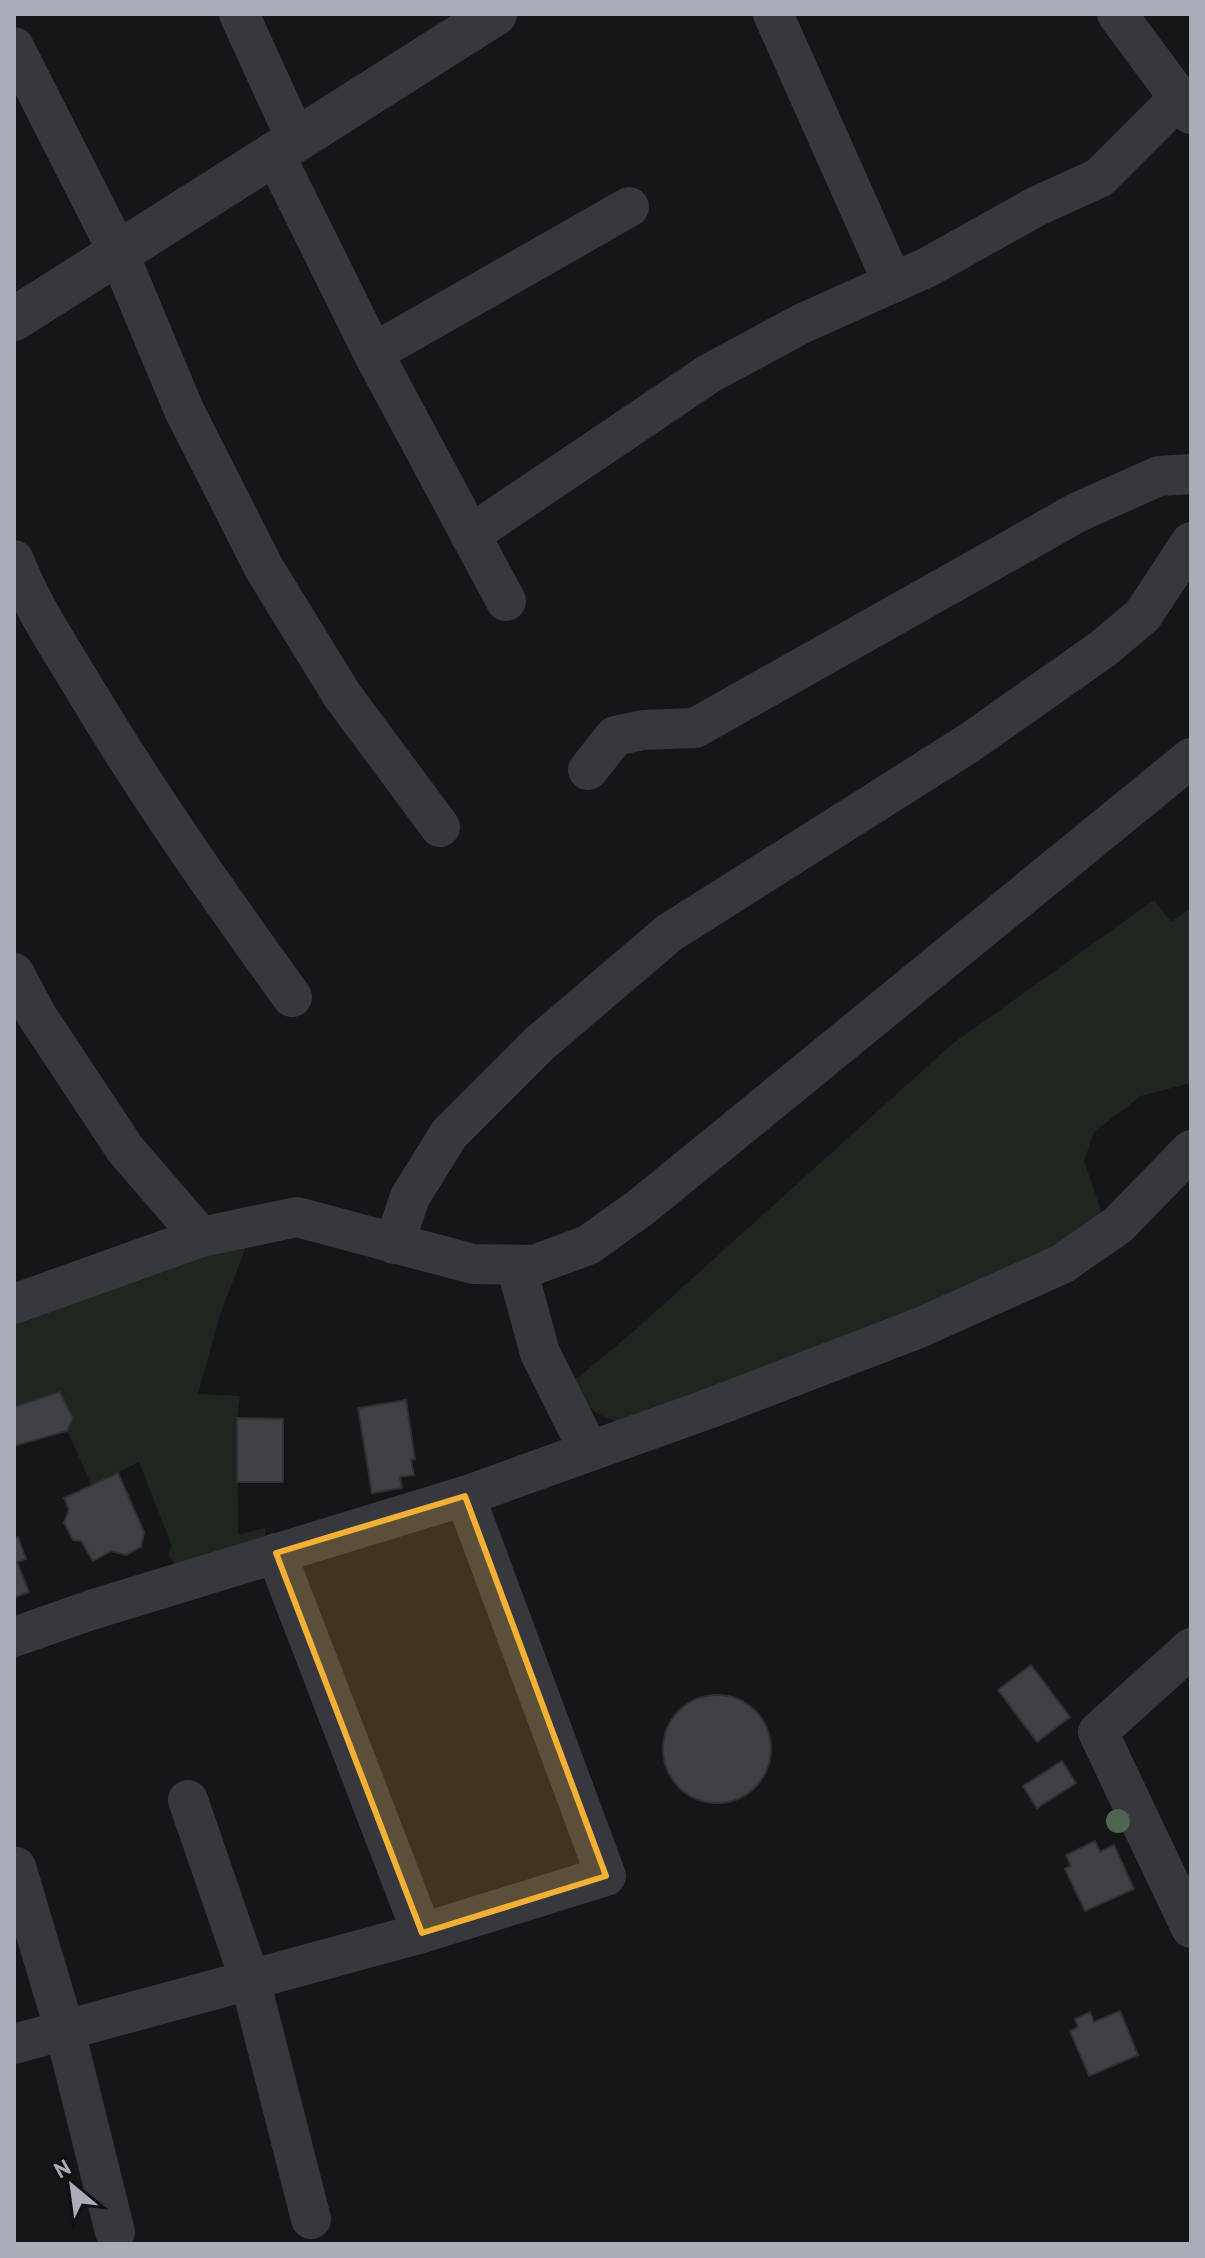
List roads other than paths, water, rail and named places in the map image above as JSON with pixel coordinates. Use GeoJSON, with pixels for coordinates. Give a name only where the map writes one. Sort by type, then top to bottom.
{"type":"FeatureCollection","features":[{"type":"Feature","properties":{"kind":"street"},"geometry":{"type":"LineString","coordinates":[[239,14],[285,146],[373,353],[506,601]]}},
{"type":"Feature","properties":{"kind":"street"},"geometry":{"type":"LineString","coordinates":[[14,319],[495,14]]}},
{"type":"Feature","properties":{"kind":"street"},"geometry":{"type":"LineString","coordinates":[[773,14],[893,283]]}},
{"type":"Feature","properties":{"kind":"street"},"geometry":{"type":"LineString","coordinates":[[470,535],[710,373],[801,324],[928,267],[1037,206],[1099,178],[1185,106],[1117,14]]}},
{"type":"Feature","properties":{"kind":"street"},"geometry":{"type":"LineString","coordinates":[[14,47],[118,252],[184,410],[264,568],[342,695],[440,827]]}},
{"type":"Feature","properties":{"kind":"street"},"geometry":{"type":"LineString","coordinates":[[373,353],[629,207]]}},
{"type":"Feature","properties":{"kind":"street"},"geometry":{"type":"LineString","coordinates":[[588,770],[615,736],[643,730],[695,728],[1078,512],[1159,476],[1191,474]]}},
{"type":"Feature","properties":{"kind":"street"},"geometry":{"type":"LineString","coordinates":[[394,1244],[410,1197],[449,1134],[539,1044],[669,933],[969,743],[1104,648],[1143,615],[1191,542]]}},
{"type":"Feature","properties":{"kind":"street"},"geometry":{"type":"LineString","coordinates":[[14,560],[25,589],[120,749],[292,997]]}},
{"type":"Feature","properties":{"kind":"street"},"geometry":{"type":"LineString","coordinates":[[14,1304],[201,1237],[297,1217],[473,1264],[534,1265],[588,1245],[640,1208],[1191,758]]}},
{"type":"Feature","properties":{"kind":"street"},"geometry":{"type":"LineString","coordinates":[[14,973],[37,1016],[125,1149],[201,1237]]}},
{"type":"Feature","properties":{"kind":"street"},"geometry":{"type":"LineString","coordinates":[[14,1637],[91,1610],[465,1496],[919,1328],[1062,1264],[1118,1225],[1191,1150]]}},
{"type":"Feature","properties":{"kind":"street"},"geometry":{"type":"LineString","coordinates":[[516,1265],[540,1353],[589,1451]]}},
{"type":"Feature","properties":{"kind":"street"},"geometry":{"type":"LineString","coordinates":[[14,2044],[422,1933],[606,1876],[465,1496]]}},
{"type":"Feature","properties":{"kind":"street"},"geometry":{"type":"LineString","coordinates":[[276,1553],[422,1933]]}},
{"type":"Feature","properties":{"kind":"street"},"geometry":{"type":"LineString","coordinates":[[1191,1648],[1098,1732],[1191,1928]]}},
{"type":"Feature","properties":{"kind":"street"},"geometry":{"type":"LineString","coordinates":[[188,1800],[250,1980],[311,2219]]}},
{"type":"Feature","properties":{"kind":"street"},"geometry":{"type":"LineString","coordinates":[[16,1867],[65,2031],[115,2232]]}}]}
